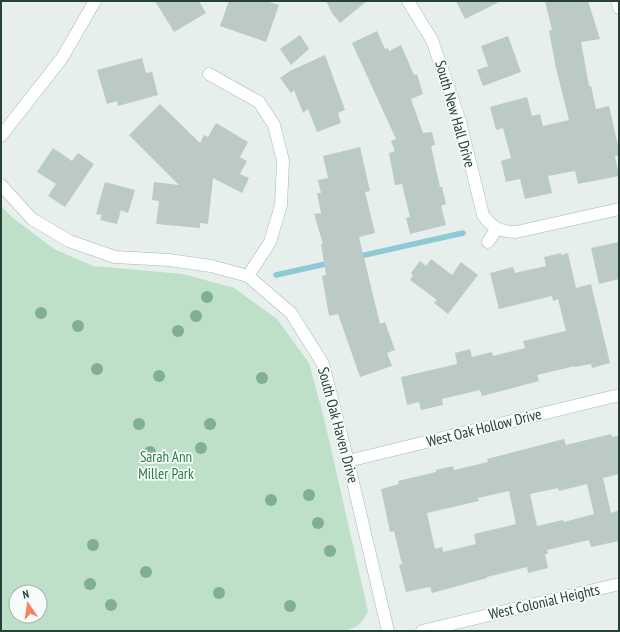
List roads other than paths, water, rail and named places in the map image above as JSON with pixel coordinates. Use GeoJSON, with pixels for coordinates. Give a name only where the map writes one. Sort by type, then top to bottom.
{"type":"FeatureCollection","features":[{"type":"Feature","properties":{"kind":"street"},"geometry":{"type":"LineString","coordinates":[[1,136],[62,58],[95,1]]}},
{"type":"Feature","properties":{"kind":"street","name":"South New Hall Drive"},"geometry":{"type":"LineString","coordinates":[[408,1],[432,40],[460,121],[483,215],[488,223],[497,228]]}},
{"type":"Feature","properties":{"kind":"street"},"geometry":{"type":"LineString","coordinates":[[617,1],[619,8]]}},
{"type":"Feature","properties":{"kind":"street"},"geometry":{"type":"LineString","coordinates":[[209,74],[258,102],[274,125],[283,161],[281,205],[270,242],[248,276]]}},
{"type":"Feature","properties":{"kind":"street","name":"South Oak Haven Drive"},"geometry":{"type":"LineString","coordinates":[[1,186],[32,219],[69,241],[115,257],[169,260],[211,266],[248,276],[291,313],[323,364],[348,460],[388,631]]}},
{"type":"Feature","properties":{"kind":"street"},"geometry":{"type":"LineString","coordinates":[[488,242],[497,228],[504,232],[516,232],[619,209]]}},
{"type":"Feature","properties":{"kind":"street","name":"West Oak Hollow Drive"},"geometry":{"type":"LineString","coordinates":[[348,460],[619,395]]}},
{"type":"Feature","properties":{"kind":"street","name":"West Colonial Heights"},"geometry":{"type":"LineString","coordinates":[[422,631],[619,584]]}},
{"type":"Feature","properties":{"kind":"waterway"},"geometry":{"type":"LineString","coordinates":[[356,257],[463,233]]}},
{"type":"Feature","properties":{"kind":"waterway"},"geometry":{"type":"LineString","coordinates":[[276,275],[330,263]]}},
{"type":"Feature","properties":{"kind":"park label","name":"Sarah Ann Miller Park"},"geometry":{"type":"Point","coordinates":[166,466]}}]}
